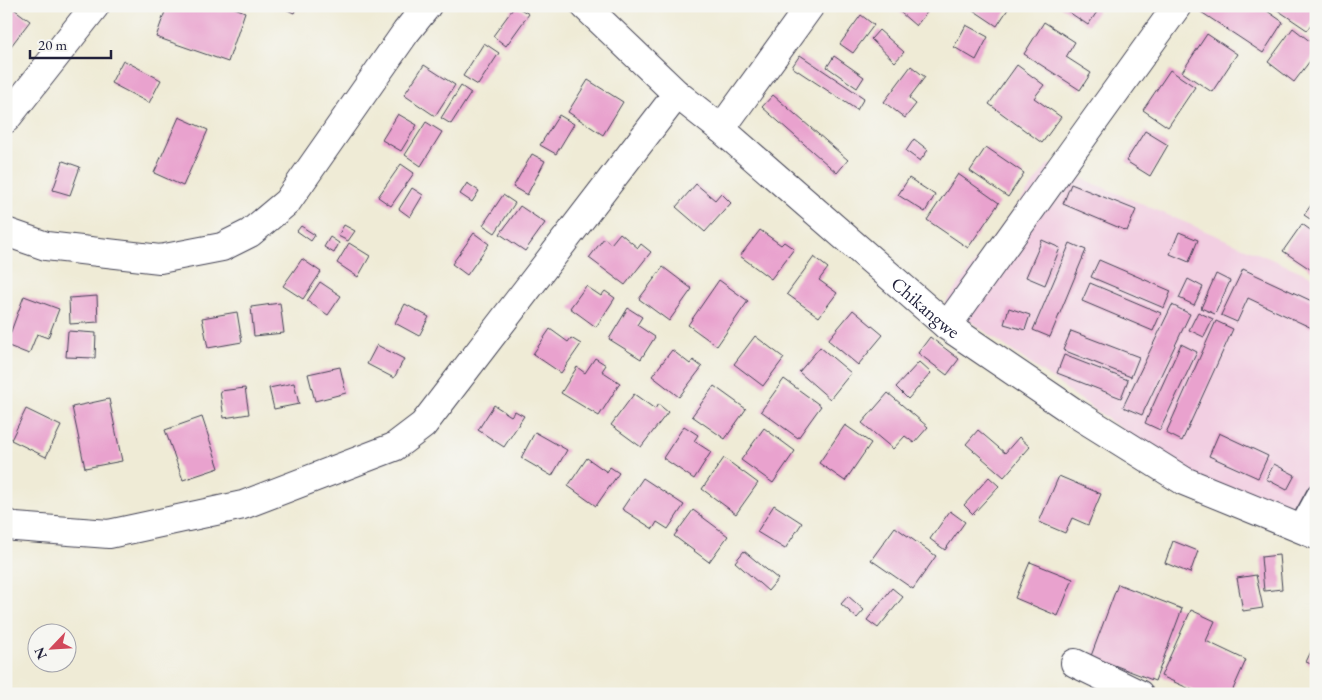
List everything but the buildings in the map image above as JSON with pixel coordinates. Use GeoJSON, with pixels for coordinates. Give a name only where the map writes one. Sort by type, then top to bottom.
{"type":"FeatureCollection","features":[{"type":"Feature","properties":{"kind":"street"},"geometry":{"type":"LineString","coordinates":[[6,119],[95,6]]}},
{"type":"Feature","properties":{"kind":"street"},"geometry":{"type":"LineString","coordinates":[[6,232],[46,246],[160,259],[222,247],[250,233],[287,202],[406,32],[427,6]]}},
{"type":"Feature","properties":{"kind":"street","name":"Chikangwe"},"geometry":{"type":"LineString","coordinates":[[584,6],[677,94],[721,129],[947,326],[1075,413],[1184,482],[1306,531]]}},
{"type":"Feature","properties":{"kind":"street"},"geometry":{"type":"LineString","coordinates":[[721,129],[810,6]]}},
{"type":"Feature","properties":{"kind":"street"},"geometry":{"type":"LineString","coordinates":[[947,326],[1177,6]]}},
{"type":"Feature","properties":{"kind":"street"},"geometry":{"type":"LineString","coordinates":[[6,523],[14,528],[109,534],[243,504],[394,447],[423,425],[677,94]]}},
{"type":"Feature","properties":{"kind":"street"},"geometry":{"type":"LineString","coordinates":[[1075,663],[1139,694]]}},
{"type":"Feature","properties":{"kind":"lane"},"geometry":{"type":"LineString","coordinates":[[1306,531],[1316,492]]}},
{"type":"Feature","properties":{"kind":"shaded area"},"geometry":{"type":"Polygon","coordinates":[[[1048,164],[1316,278],[1316,527],[1185,474],[945,303],[1048,164]]]}}]}
